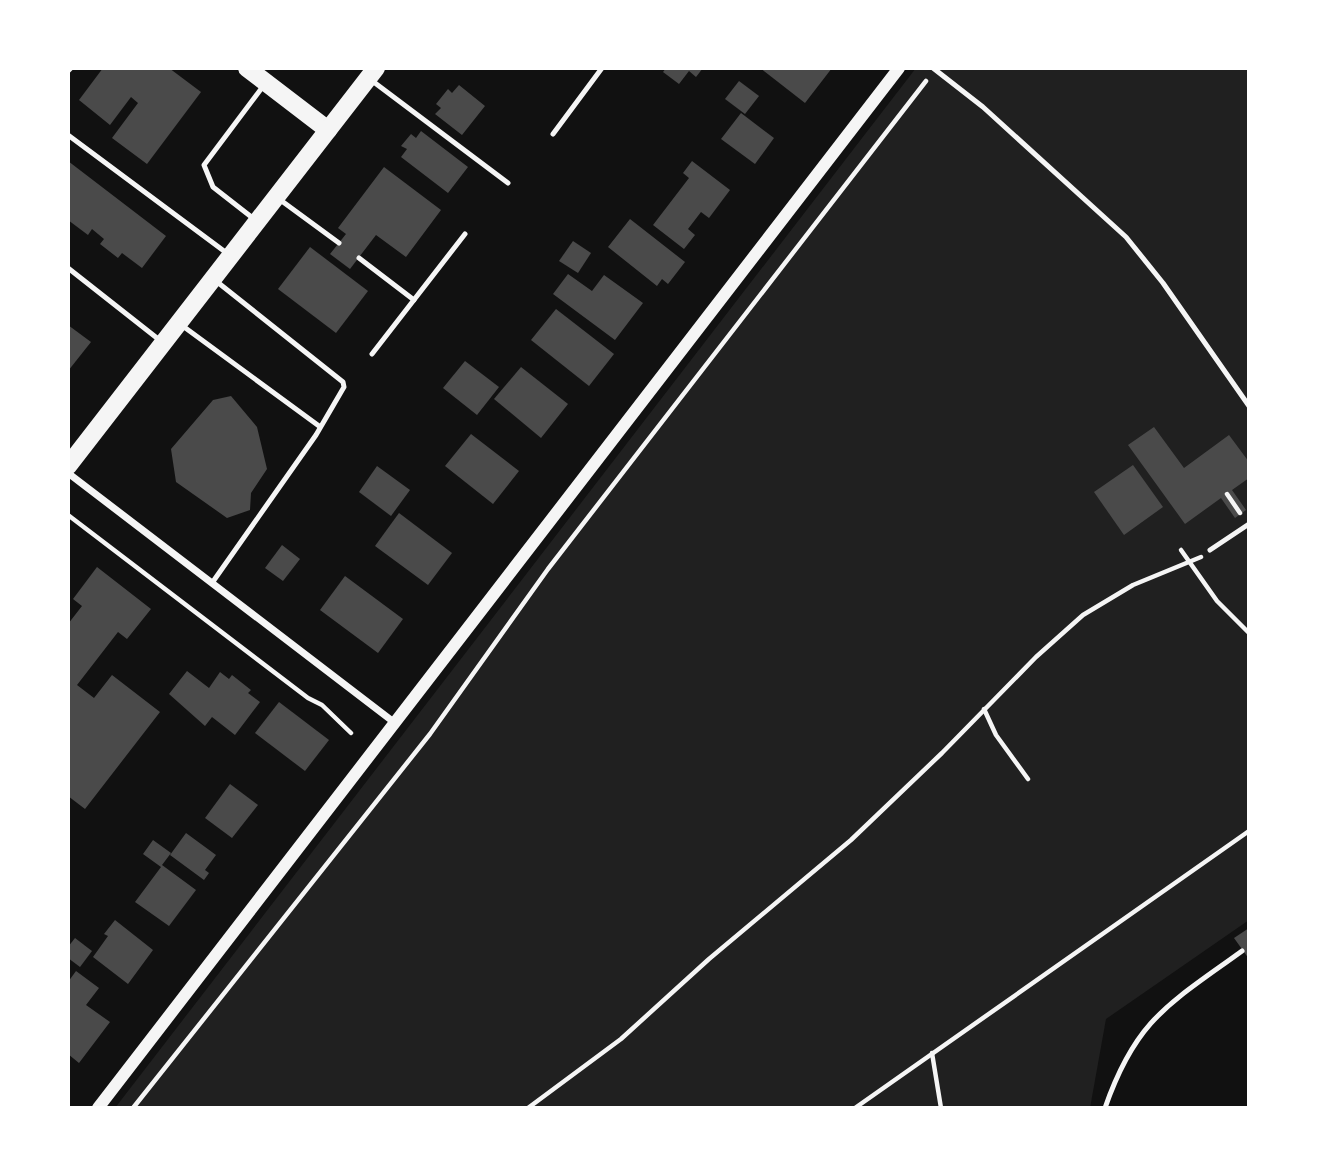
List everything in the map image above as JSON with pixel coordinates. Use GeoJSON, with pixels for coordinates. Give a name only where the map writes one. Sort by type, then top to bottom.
{"type":"FeatureCollection","features":[{"type":"Feature","properties":{"kind":"main road"},"geometry":{"type":"LineString","coordinates":[[247,68],[328,130]]}},
{"type":"Feature","properties":{"kind":"main road"},"geometry":{"type":"LineString","coordinates":[[68,466],[372,73]]}},
{"type":"Feature","properties":{"kind":"street"},"geometry":{"type":"LineString","coordinates":[[98,1108],[899,68]]}},
{"type":"Feature","properties":{"kind":"street"},"geometry":{"type":"LineString","coordinates":[[68,473],[395,723]]}},
{"type":"Feature","properties":{"kind":"lane"},"geometry":{"type":"LineString","coordinates":[[553,134],[603,68]]}},
{"type":"Feature","properties":{"kind":"lane"},"geometry":{"type":"LineString","coordinates":[[933,68],[983,107],[1126,236],[1163,283],[1249,406]]}},
{"type":"Feature","properties":{"kind":"lane"},"geometry":{"type":"LineString","coordinates":[[372,73],[508,183]]}},
{"type":"Feature","properties":{"kind":"lane"},"geometry":{"type":"LineString","coordinates":[[257,222],[214,187],[204,165],[266,83]]}},
{"type":"Feature","properties":{"kind":"lane"},"geometry":{"type":"LineString","coordinates":[[68,135],[231,256]]}},
{"type":"Feature","properties":{"kind":"lane"},"geometry":{"type":"LineString","coordinates":[[277,197],[339,243]]}},
{"type":"Feature","properties":{"kind":"lane"},"geometry":{"type":"LineString","coordinates":[[372,354],[465,234]]}},
{"type":"Feature","properties":{"kind":"lane"},"geometry":{"type":"LineString","coordinates":[[359,258],[414,300]]}},
{"type":"Feature","properties":{"kind":"lane"},"geometry":{"type":"LineString","coordinates":[[68,268],[164,343]]}},
{"type":"Feature","properties":{"kind":"lane"},"geometry":{"type":"LineString","coordinates":[[212,583],[316,435],[319,425],[344,387],[343,382],[214,279]]}},
{"type":"Feature","properties":{"kind":"lane"},"geometry":{"type":"LineString","coordinates":[[179,323],[319,425]]}},
{"type":"Feature","properties":{"kind":"lane"},"geometry":{"type":"LineString","coordinates":[[1210,550],[1249,524]]}},
{"type":"Feature","properties":{"kind":"lane"},"geometry":{"type":"LineString","coordinates":[[1105,1108],[1124,1061],[1145,1028],[1159,1012],[1241,951]]}},
{"type":"Feature","properties":{"kind":"path"},"geometry":{"type":"LineString","coordinates":[[133,1108],[398,769],[911,96],[926,81]]}},
{"type":"Feature","properties":{"kind":"path"},"geometry":{"type":"LineString","coordinates":[[903,90],[911,96]]}},
{"type":"Feature","properties":{"kind":"path"},"geometry":{"type":"LineString","coordinates":[[1227,494],[1240,513]]}},
{"type":"Feature","properties":{"kind":"path"},"geometry":{"type":"LineString","coordinates":[[68,515],[308,698],[322,705],[351,733]]}},
{"type":"Feature","properties":{"kind":"path"},"geometry":{"type":"LineString","coordinates":[[1181,550],[1217,601],[1249,633]]}},
{"type":"Feature","properties":{"kind":"path"},"geometry":{"type":"LineString","coordinates":[[528,1108],[621,1039],[709,959],[851,840],[1035,657],[1095,606],[1153,576],[1190,564],[1210,550]]}},
{"type":"Feature","properties":{"kind":"path"},"geometry":{"type":"LineString","coordinates":[[984,709],[996,735],[1028,779]]}},
{"type":"Feature","properties":{"kind":"path"},"geometry":{"type":"LineString","coordinates":[[855,1108],[1249,831]]}},
{"type":"Feature","properties":{"kind":"path"},"geometry":{"type":"LineString","coordinates":[[932,1054],[941,1108]]}},
{"type":"Feature","properties":{"kind":"shaded area"},"geometry":{"type":"Polygon","coordinates":[[[916,68],[1249,68],[1249,920],[1106,1019],[1090,1108],[115,1108],[916,68]]]}},
{"type":"Feature","properties":{"kind":"building"},"geometry":{"type":"Polygon","coordinates":[[[103,68],[169,68],[201,92],[147,164],[112,138],[138,103],[131,97],[110,125],[79,100],[103,68]]]}},
{"type":"Feature","properties":{"kind":"building"},"geometry":{"type":"Polygon","coordinates":[[[666,68],[703,68],[696,77],[689,71],[679,84],[663,72],[666,68]]]}},
{"type":"Feature","properties":{"kind":"building"},"geometry":{"type":"Polygon","coordinates":[[[760,68],[832,68],[805,103],[760,68]]]}},
{"type":"Feature","properties":{"kind":"building"},"geometry":{"type":"Polygon","coordinates":[[[739,81],[759,96],[745,114],[725,99],[739,81]]]}},
{"type":"Feature","properties":{"kind":"building"},"geometry":{"type":"Polygon","coordinates":[[[459,85],[485,106],[462,135],[435,114],[441,108],[436,104],[448,89],[452,93],[459,85]]]}},
{"type":"Feature","properties":{"kind":"building"},"geometry":{"type":"Polygon","coordinates":[[[741,113],[774,138],[755,164],[721,139],[741,113]]]}},
{"type":"Feature","properties":{"kind":"building"},"geometry":{"type":"Polygon","coordinates":[[[421,131],[468,167],[448,193],[401,157],[407,149],[401,146],[411,134],[416,138],[421,131]]]}},
{"type":"Feature","properties":{"kind":"building"},"geometry":{"type":"Polygon","coordinates":[[[68,161],[166,236],[142,268],[122,253],[118,258],[100,244],[104,239],[92,229],[88,235],[68,220],[68,161]]]}},
{"type":"Feature","properties":{"kind":"building"},"geometry":{"type":"Polygon","coordinates":[[[692,161],[730,190],[709,218],[701,212],[688,229],[695,235],[684,249],[653,225],[689,178],[683,173],[692,161]]]}},
{"type":"Feature","properties":{"kind":"building"},"geometry":{"type":"Polygon","coordinates":[[[384,167],[441,210],[406,257],[376,235],[350,269],[330,254],[346,234],[338,228],[384,167]]]}},
{"type":"Feature","properties":{"kind":"building"},"geometry":{"type":"Polygon","coordinates":[[[630,219],[685,262],[668,284],[662,279],[657,286],[608,247],[630,219]]]}},
{"type":"Feature","properties":{"kind":"building"},"geometry":{"type":"Polygon","coordinates":[[[573,241],[591,253],[578,273],[559,261],[573,241]]]}},
{"type":"Feature","properties":{"kind":"building"},"geometry":{"type":"Polygon","coordinates":[[[310,247],[368,291],[336,333],[278,289],[310,247]]]}},
{"type":"Feature","properties":{"kind":"building"},"geometry":{"type":"Polygon","coordinates":[[[568,274],[592,291],[604,275],[643,303],[615,340],[553,294],[568,274]]]}},
{"type":"Feature","properties":{"kind":"building"},"geometry":{"type":"Polygon","coordinates":[[[556,309],[614,354],[589,386],[531,340],[556,309]]]}},
{"type":"Feature","properties":{"kind":"building"},"geometry":{"type":"Polygon","coordinates":[[[68,325],[91,342],[68,371],[68,325]]]}},
{"type":"Feature","properties":{"kind":"building"},"geometry":{"type":"Polygon","coordinates":[[[465,361],[499,387],[477,415],[443,388],[465,361]]]}},
{"type":"Feature","properties":{"kind":"building"},"geometry":{"type":"Polygon","coordinates":[[[521,367],[568,404],[541,438],[494,399],[521,367]]]}},
{"type":"Feature","properties":{"kind":"building"},"geometry":{"type":"Polygon","coordinates":[[[231,396],[257,427],[267,469],[251,493],[250,510],[227,518],[176,482],[171,449],[213,400],[231,396]]]}},
{"type":"Feature","properties":{"kind":"building"},"geometry":{"type":"Polygon","coordinates":[[[1154,427],[1184,468],[1229,435],[1249,462],[1249,478],[1232,490],[1246,510],[1235,518],[1221,498],[1185,524],[1128,445],[1154,427]]]}},
{"type":"Feature","properties":{"kind":"building"},"geometry":{"type":"Polygon","coordinates":[[[471,434],[519,471],[493,504],[445,466],[471,434]]]}},
{"type":"Feature","properties":{"kind":"building"},"geometry":{"type":"Polygon","coordinates":[[[1133,465],[1163,507],[1124,535],[1094,492],[1133,465]]]}},
{"type":"Feature","properties":{"kind":"building"},"geometry":{"type":"Polygon","coordinates":[[[377,466],[410,490],[391,516],[359,492],[377,466]]]}},
{"type":"Feature","properties":{"kind":"building"},"geometry":{"type":"Polygon","coordinates":[[[399,513],[452,553],[428,585],[375,546],[399,513]]]}},
{"type":"Feature","properties":{"kind":"building"},"geometry":{"type":"Polygon","coordinates":[[[282,545],[300,559],[283,581],[265,568],[282,545]]]}},
{"type":"Feature","properties":{"kind":"building"},"geometry":{"type":"Polygon","coordinates":[[[97,567],[151,609],[127,639],[118,632],[77,685],[94,698],[112,675],[160,712],[85,809],[68,796],[68,624],[82,606],[73,599],[97,567]]]}},
{"type":"Feature","properties":{"kind":"building"},"geometry":{"type":"Polygon","coordinates":[[[345,576],[403,619],[378,653],[320,610],[345,576]]]}},
{"type":"Feature","properties":{"kind":"building"},"geometry":{"type":"Polygon","coordinates":[[[187,671],[209,688],[220,672],[229,679],[232,675],[251,690],[248,693],[260,702],[235,735],[212,717],[205,726],[169,694],[187,671]]]}},
{"type":"Feature","properties":{"kind":"building"},"geometry":{"type":"Polygon","coordinates":[[[279,702],[329,740],[305,771],[255,733],[279,702]]]}},
{"type":"Feature","properties":{"kind":"building"},"geometry":{"type":"Polygon","coordinates":[[[230,784],[258,805],[232,838],[205,818],[230,784]]]}},
{"type":"Feature","properties":{"kind":"building"},"geometry":{"type":"Polygon","coordinates":[[[186,833],[216,855],[205,870],[209,873],[204,880],[170,855],[186,833]]]}},
{"type":"Feature","properties":{"kind":"building"},"geometry":{"type":"Polygon","coordinates":[[[153,840],[171,853],[162,865],[196,890],[169,926],[135,902],[161,867],[143,854],[153,840]]]}},
{"type":"Feature","properties":{"kind":"building"},"geometry":{"type":"Polygon","coordinates":[[[115,920],[153,950],[128,984],[93,957],[108,936],[104,934],[115,920]]]}},
{"type":"Feature","properties":{"kind":"building"},"geometry":{"type":"Polygon","coordinates":[[[1249,928],[1249,959],[1234,938],[1249,928]]]}},
{"type":"Feature","properties":{"kind":"building"},"geometry":{"type":"Polygon","coordinates":[[[75,938],[92,951],[80,967],[68,958],[68,947],[75,938]]]}},
{"type":"Feature","properties":{"kind":"building"},"geometry":{"type":"Polygon","coordinates":[[[76,971],[99,988],[86,1005],[110,1022],[79,1063],[68,1054],[68,982],[76,971]]]}}]}
